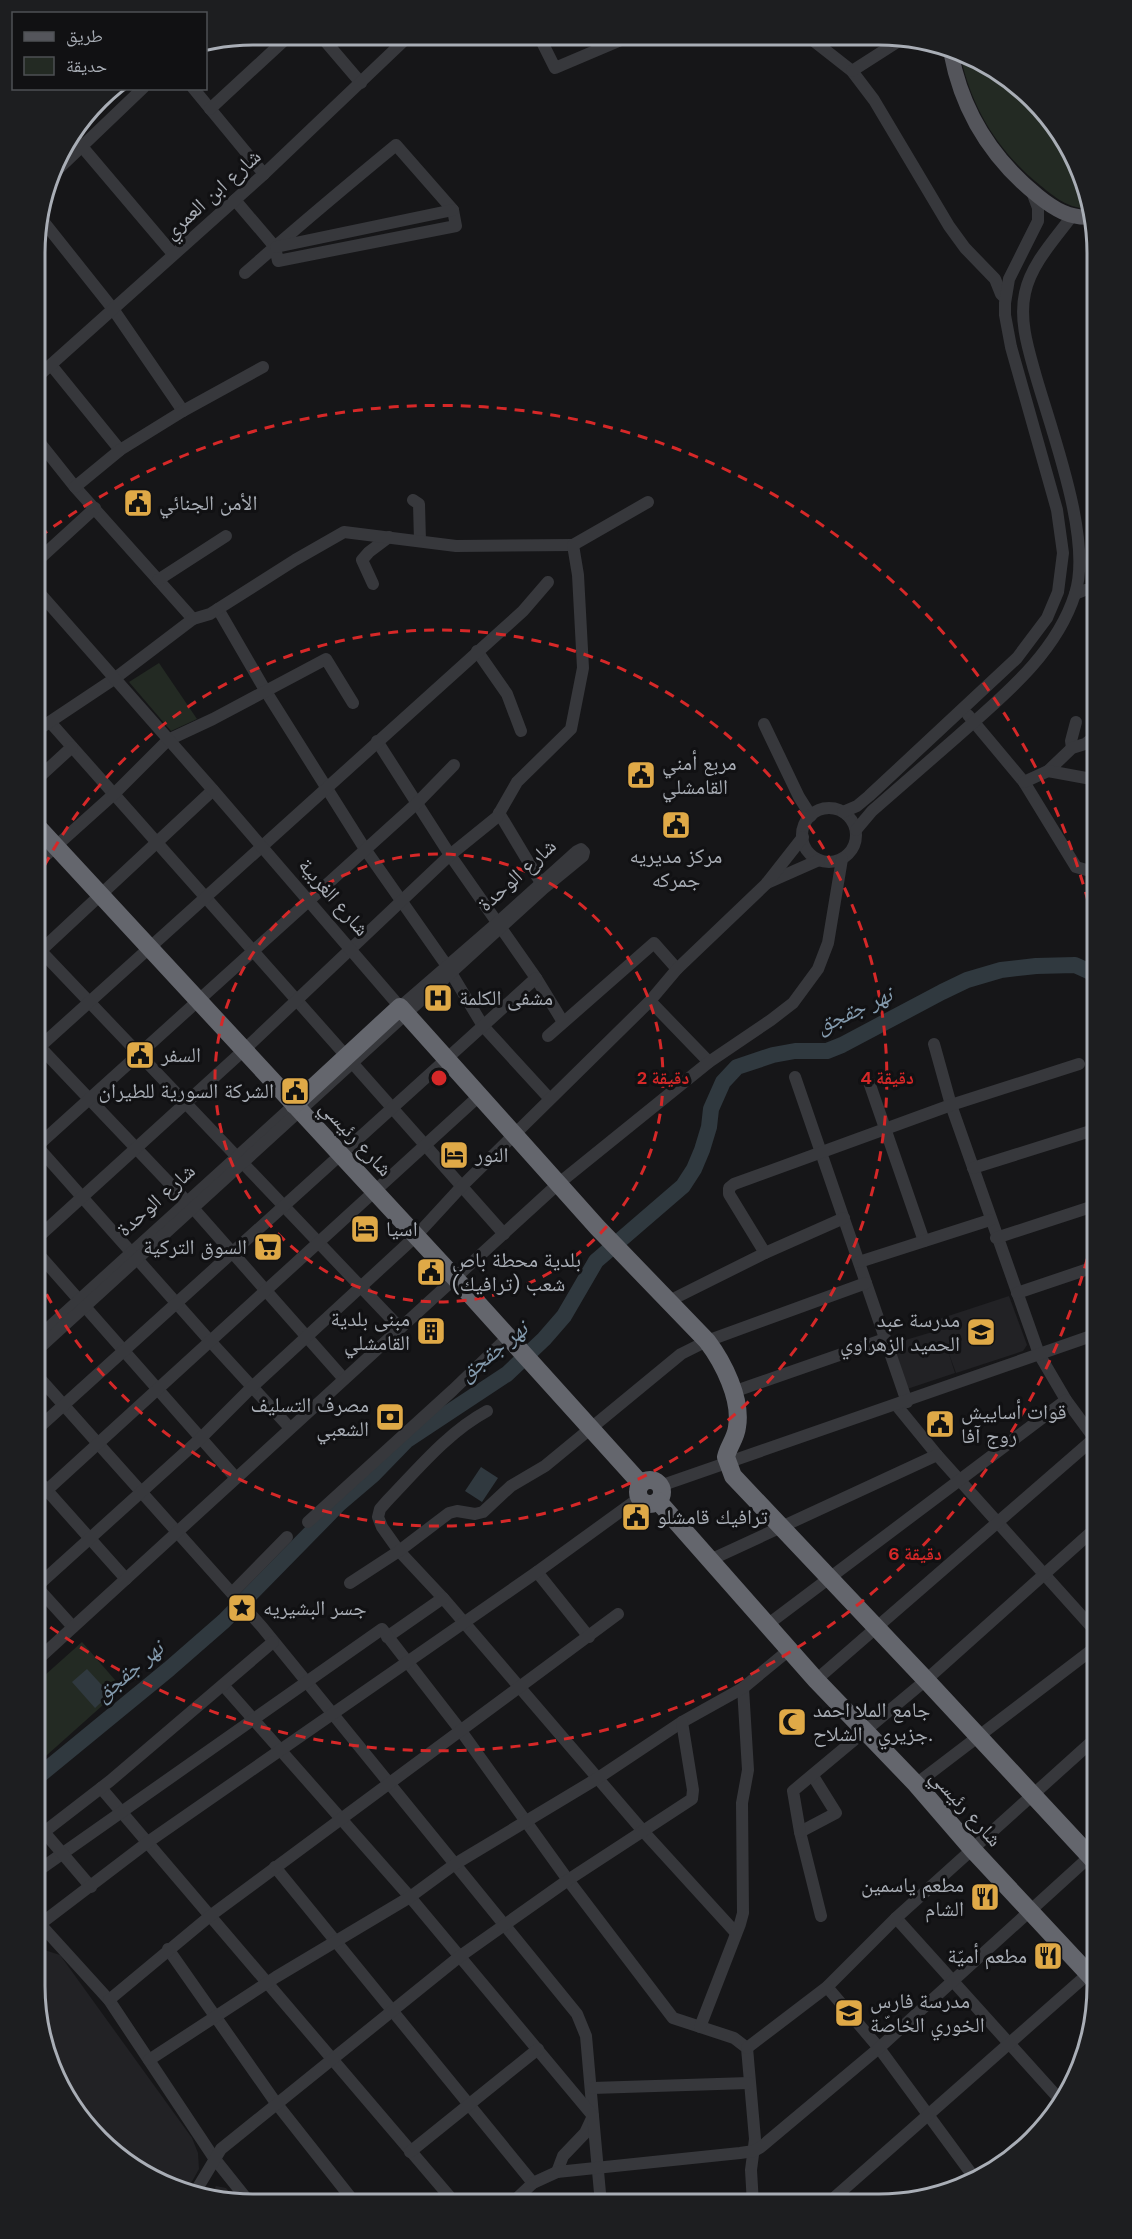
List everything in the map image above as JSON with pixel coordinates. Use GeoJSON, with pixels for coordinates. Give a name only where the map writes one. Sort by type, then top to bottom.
{"type":"FeatureCollection","features":[{"type":"Feature","properties":{"kind":"highway","name":"شارع رئيسي"},"geometry":{"type":"LineString","coordinates":[[45,834],[511,1340],[589,1427],[640,1491]]}},
{"type":"Feature","properties":{"kind":"highway","name":"شارع الغربية"},"geometry":{"type":"LineString","coordinates":[[403,1010],[601,1232],[707,1341],[726,1372],[733,1392],[738,1424],[727,1453],[727,1463]]}},
{"type":"Feature","properties":{"kind":"highway","name":"شارع الوحدة"},"geometry":{"type":"LineString","coordinates":[[297,1108],[403,1010]]}},
{"type":"Feature","properties":{"kind":"highway"},"geometry":{"type":"LineString","coordinates":[[727,1463],[738,1483],[1087,1849]]}},
{"type":"Feature","properties":{"kind":"highway"},"geometry":{"type":"LineString","coordinates":[[640,1491],[649,1480],[657,1483],[659,1494]]}},
{"type":"Feature","properties":{"kind":"highway","name":"شارع رئيسي"},"geometry":{"type":"LineString","coordinates":[[659,1494],[710,1560],[766,1625],[916,1784],[1029,1910],[1087,1967]]}},
{"type":"Feature","properties":{"kind":"main road"},"geometry":{"type":"LineString","coordinates":[[951,58],[972,116],[994,153],[1014,175],[1053,207],[1084,219]]}},
{"type":"Feature","properties":{"kind":"street"},"geometry":{"type":"LineString","coordinates":[[210,109],[279,45]]}},
{"type":"Feature","properties":{"kind":"street"},"geometry":{"type":"LineString","coordinates":[[329,45],[361,82]]}},
{"type":"Feature","properties":{"kind":"street","name":"شارع ابن العمري"},"geometry":{"type":"LineString","coordinates":[[45,370],[264,174],[400,45]]}},
{"type":"Feature","properties":{"kind":"street"},"geometry":{"type":"LineString","coordinates":[[544,45],[555,68],[608,45]]}},
{"type":"Feature","properties":{"kind":"street"},"geometry":{"type":"LineString","coordinates":[[819,45],[852,71],[884,115],[925,188],[950,226],[965,248],[995,279],[1005,298]]}},
{"type":"Feature","properties":{"kind":"street"},"geometry":{"type":"LineString","coordinates":[[852,71],[893,45]]}},
{"type":"Feature","properties":{"kind":"street"},"geometry":{"type":"LineString","coordinates":[[66,162],[141,90]]}},
{"type":"Feature","properties":{"kind":"street"},"geometry":{"type":"LineString","coordinates":[[195,90],[264,174]]}},
{"type":"Feature","properties":{"kind":"street"},"geometry":{"type":"LineString","coordinates":[[77,142],[173,254]]}},
{"type":"Feature","properties":{"kind":"street"},"geometry":{"type":"LineString","coordinates":[[235,200],[275,247],[278,261],[456,226],[453,210],[396,145],[275,247],[245,273]]}},
{"type":"Feature","properties":{"kind":"street"},"geometry":{"type":"LineString","coordinates":[[843,812],[857,806],[964,710],[1017,658],[1039,630],[1053,605],[1062,566],[1062,539],[1057,510],[1011,347],[1005,315],[1005,298],[1009,279],[1038,221],[1038,208],[1032,191]]}},
{"type":"Feature","properties":{"kind":"street"},"geometry":{"type":"LineString","coordinates":[[275,247],[453,210]]}},
{"type":"Feature","properties":{"kind":"street"},"geometry":{"type":"LineString","coordinates":[[45,1653],[558,1184],[709,1062],[783,1012],[810,981],[828,943],[843,859],[854,847],[856,830],[872,811],[974,722],[1028,671],[1047,648],[1076,594],[1079,568],[1078,537],[1070,495],[1026,339],[1023,308],[1029,280],[1040,260],[1084,219]]}},
{"type":"Feature","properties":{"kind":"street"},"geometry":{"type":"LineString","coordinates":[[47,226],[113,309],[183,411]]}},
{"type":"Feature","properties":{"kind":"street"},"geometry":{"type":"LineString","coordinates":[[319,237],[322,252]]}},
{"type":"Feature","properties":{"kind":"street"},"geometry":{"type":"LineString","coordinates":[[51,365],[120,450]]}},
{"type":"Feature","properties":{"kind":"street"},"geometry":{"type":"LineString","coordinates":[[75,487],[120,450],[183,411],[263,367]]}},
{"type":"Feature","properties":{"kind":"street"},"geometry":{"type":"LineString","coordinates":[[45,449],[75,487],[193,620]]}},
{"type":"Feature","properties":{"kind":"street"},"geometry":{"type":"LineString","coordinates":[[413,500],[420,504],[420,541]]}},
{"type":"Feature","properties":{"kind":"street"},"geometry":{"type":"LineString","coordinates":[[45,725],[114,679],[193,620],[218,609],[344,532],[456,546],[573,545],[648,502]]}},
{"type":"Feature","properties":{"kind":"street"},"geometry":{"type":"LineString","coordinates":[[45,554],[95,508]]}},
{"type":"Feature","properties":{"kind":"street"},"geometry":{"type":"LineString","coordinates":[[158,580],[226,536]]}},
{"type":"Feature","properties":{"kind":"street"},"geometry":{"type":"LineString","coordinates":[[373,584],[362,560],[389,537]]}},
{"type":"Feature","properties":{"kind":"street"},"geometry":{"type":"LineString","coordinates":[[45,1231],[244,1050],[450,855],[497,817],[517,782],[571,729],[583,668],[578,575],[573,545]]}},
{"type":"Feature","properties":{"kind":"street"},"geometry":{"type":"LineString","coordinates":[[45,1040],[523,611],[548,582]]}},
{"type":"Feature","properties":{"kind":"street"},"geometry":{"type":"LineString","coordinates":[[1076,594],[1087,590]]}},
{"type":"Feature","properties":{"kind":"street","name":"شارع الغربية"},"geometry":{"type":"LineString","coordinates":[[45,599],[403,1010]]}},
{"type":"Feature","properties":{"kind":"street"},"geometry":{"type":"LineString","coordinates":[[218,609],[265,690],[365,849],[449,970],[483,1026],[549,1098]]}},
{"type":"Feature","properties":{"kind":"street"},"geometry":{"type":"LineString","coordinates":[[477,651],[507,694],[521,731]]}},
{"type":"Feature","properties":{"kind":"street"},"geometry":{"type":"LineString","coordinates":[[45,856],[114,794],[168,740],[213,719],[326,658],[353,703]]}},
{"type":"Feature","properties":{"kind":"street"},"geometry":{"type":"LineString","coordinates":[[964,710],[1024,782],[1076,867],[1087,870]]}},
{"type":"Feature","properties":{"kind":"street"},"geometry":{"type":"LineString","coordinates":[[50,722],[504,1234]]}},
{"type":"Feature","properties":{"kind":"street"},"geometry":{"type":"LineString","coordinates":[[1072,748],[1071,741],[1076,722]]}},
{"type":"Feature","properties":{"kind":"street"},"geometry":{"type":"LineString","coordinates":[[764,724],[798,797],[811,816]]}},
{"type":"Feature","properties":{"kind":"street"},"geometry":{"type":"LineString","coordinates":[[377,741],[450,855],[536,978],[563,1022]]}},
{"type":"Feature","properties":{"kind":"street"},"geometry":{"type":"LineString","coordinates":[[1024,782],[1048,771],[1072,748],[1087,742]]}},
{"type":"Feature","properties":{"kind":"street"},"geometry":{"type":"LineString","coordinates":[[45,772],[72,747]]}},
{"type":"Feature","properties":{"kind":"street"},"geometry":{"type":"LineString","coordinates":[[45,1138],[417,803],[454,765]]}},
{"type":"Feature","properties":{"kind":"street"},"geometry":{"type":"LineString","coordinates":[[1048,771],[1087,778]]}},
{"type":"Feature","properties":{"kind":"street"},"geometry":{"type":"LineString","coordinates":[[45,944],[213,790]]}},
{"type":"Feature","properties":{"kind":"street"},"geometry":{"type":"LineString","coordinates":[[843,859],[827,862],[819,860],[807,851],[802,837],[803,829],[811,816],[826,808],[843,812],[849,817],[856,830]]}},
{"type":"Feature","properties":{"kind":"street"},"geometry":{"type":"LineString","coordinates":[[499,813],[540,883]]}},
{"type":"Feature","properties":{"kind":"street"},"geometry":{"type":"LineString","coordinates":[[45,1578],[201,1438],[252,1387],[416,1236],[549,1098],[650,1001],[677,969],[766,884],[802,837]]}},
{"type":"Feature","properties":{"kind":"street","name":"شارع الوحدة"},"geometry":{"type":"LineString","coordinates":[[403,1010],[583,856],[583,850],[579,849],[540,883],[499,926]]}},
{"type":"Feature","properties":{"kind":"street"},"geometry":{"type":"LineString","coordinates":[[766,884],[819,860]]}},
{"type":"Feature","properties":{"kind":"street"},"geometry":{"type":"LineString","coordinates":[[548,1036],[654,943],[677,969]]}},
{"type":"Feature","properties":{"kind":"street"},"geometry":{"type":"LineString","coordinates":[[45,959],[139,1054],[400,1328]]}},
{"type":"Feature","properties":{"kind":"street"},"geometry":{"type":"LineString","coordinates":[[45,1422],[536,978]]}},
{"type":"Feature","properties":{"kind":"street"},"geometry":{"type":"LineString","coordinates":[[650,1001],[709,1062]]}},
{"type":"Feature","properties":{"kind":"street"},"geometry":{"type":"LineString","coordinates":[[934,1044],[951,1105],[996,1238],[1039,1354],[1066,1400],[1087,1427]]}},
{"type":"Feature","properties":{"kind":"street"},"geometry":{"type":"LineString","coordinates":[[45,1055],[190,1205],[344,1379]]}},
{"type":"Feature","properties":{"kind":"street"},"geometry":{"type":"LineString","coordinates":[[765,1252],[729,1194],[729,1188],[734,1184],[885,1128],[1078,1064]]}},
{"type":"Feature","properties":{"kind":"street"},"geometry":{"type":"LineString","coordinates":[[795,1077],[885,1339],[902,1404],[936,1455],[1087,1622]]}},
{"type":"Feature","properties":{"kind":"street"},"geometry":{"type":"LineString","coordinates":[[869,1082],[924,1241]]}},
{"type":"Feature","properties":{"kind":"street"},"geometry":{"type":"LineString","coordinates":[[126,1579],[47,1490],[479,1096]]}},
{"type":"Feature","properties":{"kind":"street","name":"شارع الوحدة"},"geometry":{"type":"LineString","coordinates":[[45,1332],[82,1303],[297,1108]]}},
{"type":"Feature","properties":{"kind":"street"},"geometry":{"type":"LineString","coordinates":[[973,1168],[1087,1132]]}},
{"type":"Feature","properties":{"kind":"street"},"geometry":{"type":"LineString","coordinates":[[45,1156],[290,1428]]}},
{"type":"Feature","properties":{"kind":"street"},"geometry":{"type":"LineString","coordinates":[[996,1238],[1087,1208]]}},
{"type":"Feature","properties":{"kind":"street"},"geometry":{"type":"LineString","coordinates":[[668,1302],[765,1252],[844,1218]]}},
{"type":"Feature","properties":{"kind":"street"},"geometry":{"type":"LineString","coordinates":[[859,1262],[990,1220]]}},
{"type":"Feature","properties":{"kind":"street"},"geometry":{"type":"LineString","coordinates":[[45,1261],[236,1478]]}},
{"type":"Feature","properties":{"kind":"street"},"geometry":{"type":"LineString","coordinates":[[1017,1293],[1087,1269]]}},
{"type":"Feature","properties":{"kind":"street"},"geometry":{"type":"LineString","coordinates":[[350,1583],[399,1551],[449,1513],[483,1512],[511,1486],[544,1466],[673,1360],[707,1341],[866,1283]]}},
{"type":"Feature","properties":{"kind":"street","name":"شارع الوحدة"},"geometry":{"type":"LineString","coordinates":[[45,1342],[82,1303]]}},
{"type":"Feature","properties":{"kind":"street"},"geometry":{"type":"LineString","coordinates":[[659,1494],[727,1463],[902,1404],[1087,1337]]}},
{"type":"Feature","properties":{"kind":"street"},"geometry":{"type":"LineString","coordinates":[[733,1392],[885,1339]]}},
{"type":"Feature","properties":{"kind":"street"},"geometry":{"type":"LineString","coordinates":[[308,1522],[511,1340]]}},
{"type":"Feature","properties":{"kind":"street"},"geometry":{"type":"LineString","coordinates":[[45,1384],[262,1627],[581,2021],[586,2036],[592,2088],[600,2194]]}},
{"type":"Feature","properties":{"kind":"street"},"geometry":{"type":"LineString","coordinates":[[766,1625],[1066,1400]]}},
{"type":"Feature","properties":{"kind":"street"},"geometry":{"type":"LineString","coordinates":[[487,1412],[474,1418],[441,1446],[380,1509],[378,1517],[382,1527],[399,1551],[520,1686],[643,1831],[736,1933]]}},
{"type":"Feature","properties":{"kind":"street"},"geometry":{"type":"LineString","coordinates":[[816,1680],[1087,1446]]}},
{"type":"Feature","properties":{"kind":"street"},"geometry":{"type":"LineString","coordinates":[[710,1560],[936,1455]]}},
{"type":"Feature","properties":{"kind":"street"},"geometry":{"type":"LineString","coordinates":[[45,1921],[148,1842],[537,1572],[640,1491]]}},
{"type":"Feature","properties":{"kind":"street"},"geometry":{"type":"LineString","coordinates":[[821,1916],[800,1832],[793,1791],[926,1680],[1087,1536]]}},
{"type":"Feature","properties":{"kind":"street"},"geometry":{"type":"LineString","coordinates":[[235,1597],[287,1537]]}},
{"type":"Feature","properties":{"kind":"street"},"geometry":{"type":"LineString","coordinates":[[537,1572],[590,1637]]}},
{"type":"Feature","properties":{"kind":"street"},"geometry":{"type":"LineString","coordinates":[[45,1598],[73,1627]]}},
{"type":"Feature","properties":{"kind":"street"},"geometry":{"type":"LineString","coordinates":[[387,1637],[443,1598]]}},
{"type":"Feature","properties":{"kind":"street"},"geometry":{"type":"LineString","coordinates":[[109,2000],[210,1916],[342,1819],[388,1782],[590,1637],[618,1614]]}},
{"type":"Feature","properties":{"kind":"street"},"geometry":{"type":"LineString","coordinates":[[45,1866],[382,1629],[461,1731],[568,1880],[673,2018],[734,2038],[747,2048],[754,2151],[751,2170],[752,2194]]}},
{"type":"Feature","properties":{"kind":"street"},"geometry":{"type":"LineString","coordinates":[[45,1831],[101,1788],[273,1642]]}},
{"type":"Feature","properties":{"kind":"street"},"geometry":{"type":"LineString","coordinates":[[148,2060],[267,1983],[410,1897],[455,1864],[598,1778],[682,1722],[743,1688],[789,1650]]}},
{"type":"Feature","properties":{"kind":"street"},"geometry":{"type":"LineString","coordinates":[[916,1784],[1087,1654]]}},
{"type":"Feature","properties":{"kind":"street"},"geometry":{"type":"LineString","coordinates":[[223,1686],[410,1897],[593,2116]]}},
{"type":"Feature","properties":{"kind":"street"},"geometry":{"type":"LineString","coordinates":[[700,2027],[743,1913],[742,1803],[748,1770],[743,1688]]}},
{"type":"Feature","properties":{"kind":"street"},"geometry":{"type":"LineString","coordinates":[[198,2186],[221,2149],[459,1957],[568,1880],[690,1800],[693,1796],[682,1722]]}},
{"type":"Feature","properties":{"kind":"street"},"geometry":{"type":"LineString","coordinates":[[747,2048],[827,1987],[896,1918],[1087,1746]]}},
{"type":"Feature","properties":{"kind":"street"},"geometry":{"type":"LineString","coordinates":[[800,1832],[836,1813],[813,1776]]}},
{"type":"Feature","properties":{"kind":"street"},"geometry":{"type":"LineString","coordinates":[[101,1788],[447,2194]]}},
{"type":"Feature","properties":{"kind":"street"},"geometry":{"type":"LineString","coordinates":[[45,1833],[91,1887]]}},
{"type":"Feature","properties":{"kind":"street"},"geometry":{"type":"LineString","coordinates":[[521,2194],[533,2183],[557,2172],[754,2151],[879,2048],[1029,1910],[1087,1863]]}},
{"type":"Feature","properties":{"kind":"street"},"geometry":{"type":"LineString","coordinates":[[275,1867],[533,2183]]}},
{"type":"Feature","properties":{"kind":"street"},"geometry":{"type":"LineString","coordinates":[[896,1918],[1056,2095]]}},
{"type":"Feature","properties":{"kind":"street"},"geometry":{"type":"LineString","coordinates":[[45,1933],[109,2000],[214,2158],[242,2193]]}},
{"type":"Feature","properties":{"kind":"street"},"geometry":{"type":"LineString","coordinates":[[168,1949],[276,2103],[348,2194]]}},
{"type":"Feature","properties":{"kind":"street"},"geometry":{"type":"LineString","coordinates":[[838,2194],[1087,1980]]}},
{"type":"Feature","properties":{"kind":"street"},"geometry":{"type":"LineString","coordinates":[[827,1987],[879,2048],[971,2173]]}},
{"type":"Feature","properties":{"kind":"street"},"geometry":{"type":"LineString","coordinates":[[410,2152],[538,2049]]}},
{"type":"Feature","properties":{"kind":"street"},"geometry":{"type":"LineString","coordinates":[[592,2088],[749,2082]]}},
{"type":"Feature","properties":{"kind":"street"},"geometry":{"type":"LineString","coordinates":[[557,2172],[563,2157],[585,2133],[593,2116]]}},
{"type":"Feature","properties":{"kind":"shaded area","name":"مدرسة عبد الحميد الزهراوي"},"geometry":{"type":"Polygon","coordinates":[[[1009,1296],[1027,1345],[1023,1351],[956,1373],[948,1351],[955,1373],[907,1389],[892,1344],[939,1330],[936,1320],[1009,1296]]]}},
{"type":"Feature","properties":{"kind":"shaded area"},"geometry":{"type":"Polygon","coordinates":[[[481,1467],[498,1478],[482,1502],[465,1491],[481,1467]]]}},
{"type":"Feature","properties":{"kind":"shaded area"},"geometry":{"type":"Polygon","coordinates":[[[87,1669],[110,1694],[95,1708],[72,1682],[87,1669]]]}},
{"type":"Feature","properties":{"kind":"shaded area"},"geometry":{"type":"Polygon","coordinates":[[[45,1950],[60,1955],[192,2138],[198,2153],[199,2169],[190,2184],[161,2173],[116,2142],[80,2101],[66,2078],[49,2026],[45,1999],[45,1950]]]}},
{"type":"Feature","properties":{"kind":"shaded area"},"geometry":{"type":"Polygon","coordinates":[[[216,2186],[226,2188],[229,2192],[226,2192],[213,2190],[216,2186]]]}},
{"type":"Feature","properties":{"kind":"green space"},"geometry":{"type":"Polygon","coordinates":[[[962,62],[994,80],[1035,116],[1066,161],[1082,208],[1058,199],[1026,173],[1013,159],[980,113],[962,62]]]}},
{"type":"Feature","properties":{"kind":"green space"},"geometry":{"type":"Polygon","coordinates":[[[159,663],[197,719],[171,731],[129,682],[159,663]]]}},
{"type":"Feature","properties":{"kind":"green space"},"geometry":{"type":"Polygon","coordinates":[[[82,1642],[122,1688],[45,1757],[45,1675],[82,1642]]]}},
{"type":"Feature","properties":{"kind":"waterway","name":"نهر جقجق"},"geometry":{"type":"LineString","coordinates":[[45,1771],[224,1621],[339,1504],[373,1475],[407,1440],[507,1374],[544,1339],[564,1316],[596,1261],[683,1186],[702,1150],[709,1127],[711,1109],[723,1082],[737,1067],[773,1055],[795,1051],[827,1051],[967,980],[1001,970],[1075,965],[1087,970]]}},
{"type":"Feature","properties":{"kind":"place","name":"الأمن الجنائي"},"geometry":{"type":"Point","coordinates":[138,503]}},
{"type":"Feature","properties":{"kind":"place","name":"مربع أمني القامشلي"},"geometry":{"type":"Point","coordinates":[641,775]}},
{"type":"Feature","properties":{"kind":"place","name":"مركز مديريه جمركه"},"geometry":{"type":"Point","coordinates":[676,825]}},
{"type":"Feature","properties":{"kind":"place","name":"مشفى الكلمة"},"geometry":{"type":"Point","coordinates":[438,998]}},
{"type":"Feature","properties":{"kind":"place","name":"السفر"},"geometry":{"type":"Point","coordinates":[140,1055]}},
{"type":"Feature","properties":{"kind":"place","name":"الشركة السورية للطيران"},"geometry":{"type":"Point","coordinates":[295,1091]}},
{"type":"Feature","properties":{"kind":"place","name":"النور"},"geometry":{"type":"Point","coordinates":[454,1155]}},
{"type":"Feature","properties":{"kind":"place","name":"اسيا"},"geometry":{"type":"Point","coordinates":[365,1229]}},
{"type":"Feature","properties":{"kind":"place","name":"السوق التركية"},"geometry":{"type":"Point","coordinates":[268,1247]}},
{"type":"Feature","properties":{"kind":"place","name":"بلدية محطة باص شعب (ترافيك)"},"geometry":{"type":"Point","coordinates":[431,1272]}},
{"type":"Feature","properties":{"kind":"place","name":"مبنى بلدية القامشلي"},"geometry":{"type":"Point","coordinates":[431,1331]}},
{"type":"Feature","properties":{"kind":"place","name":"مدرسة عبد الحميد الزهراوي"},"geometry":{"type":"Point","coordinates":[981,1332]}},
{"type":"Feature","properties":{"kind":"place","name":"مصرف التسليف الشعبي"},"geometry":{"type":"Point","coordinates":[390,1417]}},
{"type":"Feature","properties":{"kind":"place","name":"قوات أساييش روج آفا"},"geometry":{"type":"Point","coordinates":[940,1424]}},
{"type":"Feature","properties":{"kind":"place","name":"ترافيك قامشلو"},"geometry":{"type":"Point","coordinates":[636,1517]}},
{"type":"Feature","properties":{"kind":"place","name":"جسر البشيريه"},"geometry":{"type":"Point","coordinates":[242,1608]}},
{"type":"Feature","properties":{"kind":"place","name":"جامع الملا احمد جزيري . الشلاح."},"geometry":{"type":"Point","coordinates":[792,1722]}},
{"type":"Feature","properties":{"kind":"place","name":"مطعم ياسمين الشام"},"geometry":{"type":"Point","coordinates":[985,1897]}},
{"type":"Feature","properties":{"kind":"place","name":"مطعم أميّة"},"geometry":{"type":"Point","coordinates":[1048,1956]}},
{"type":"Feature","properties":{"kind":"place","name":"مدرسة فارس الخوري الخاصّة"},"geometry":{"type":"Point","coordinates":[849,2013]}}]}
